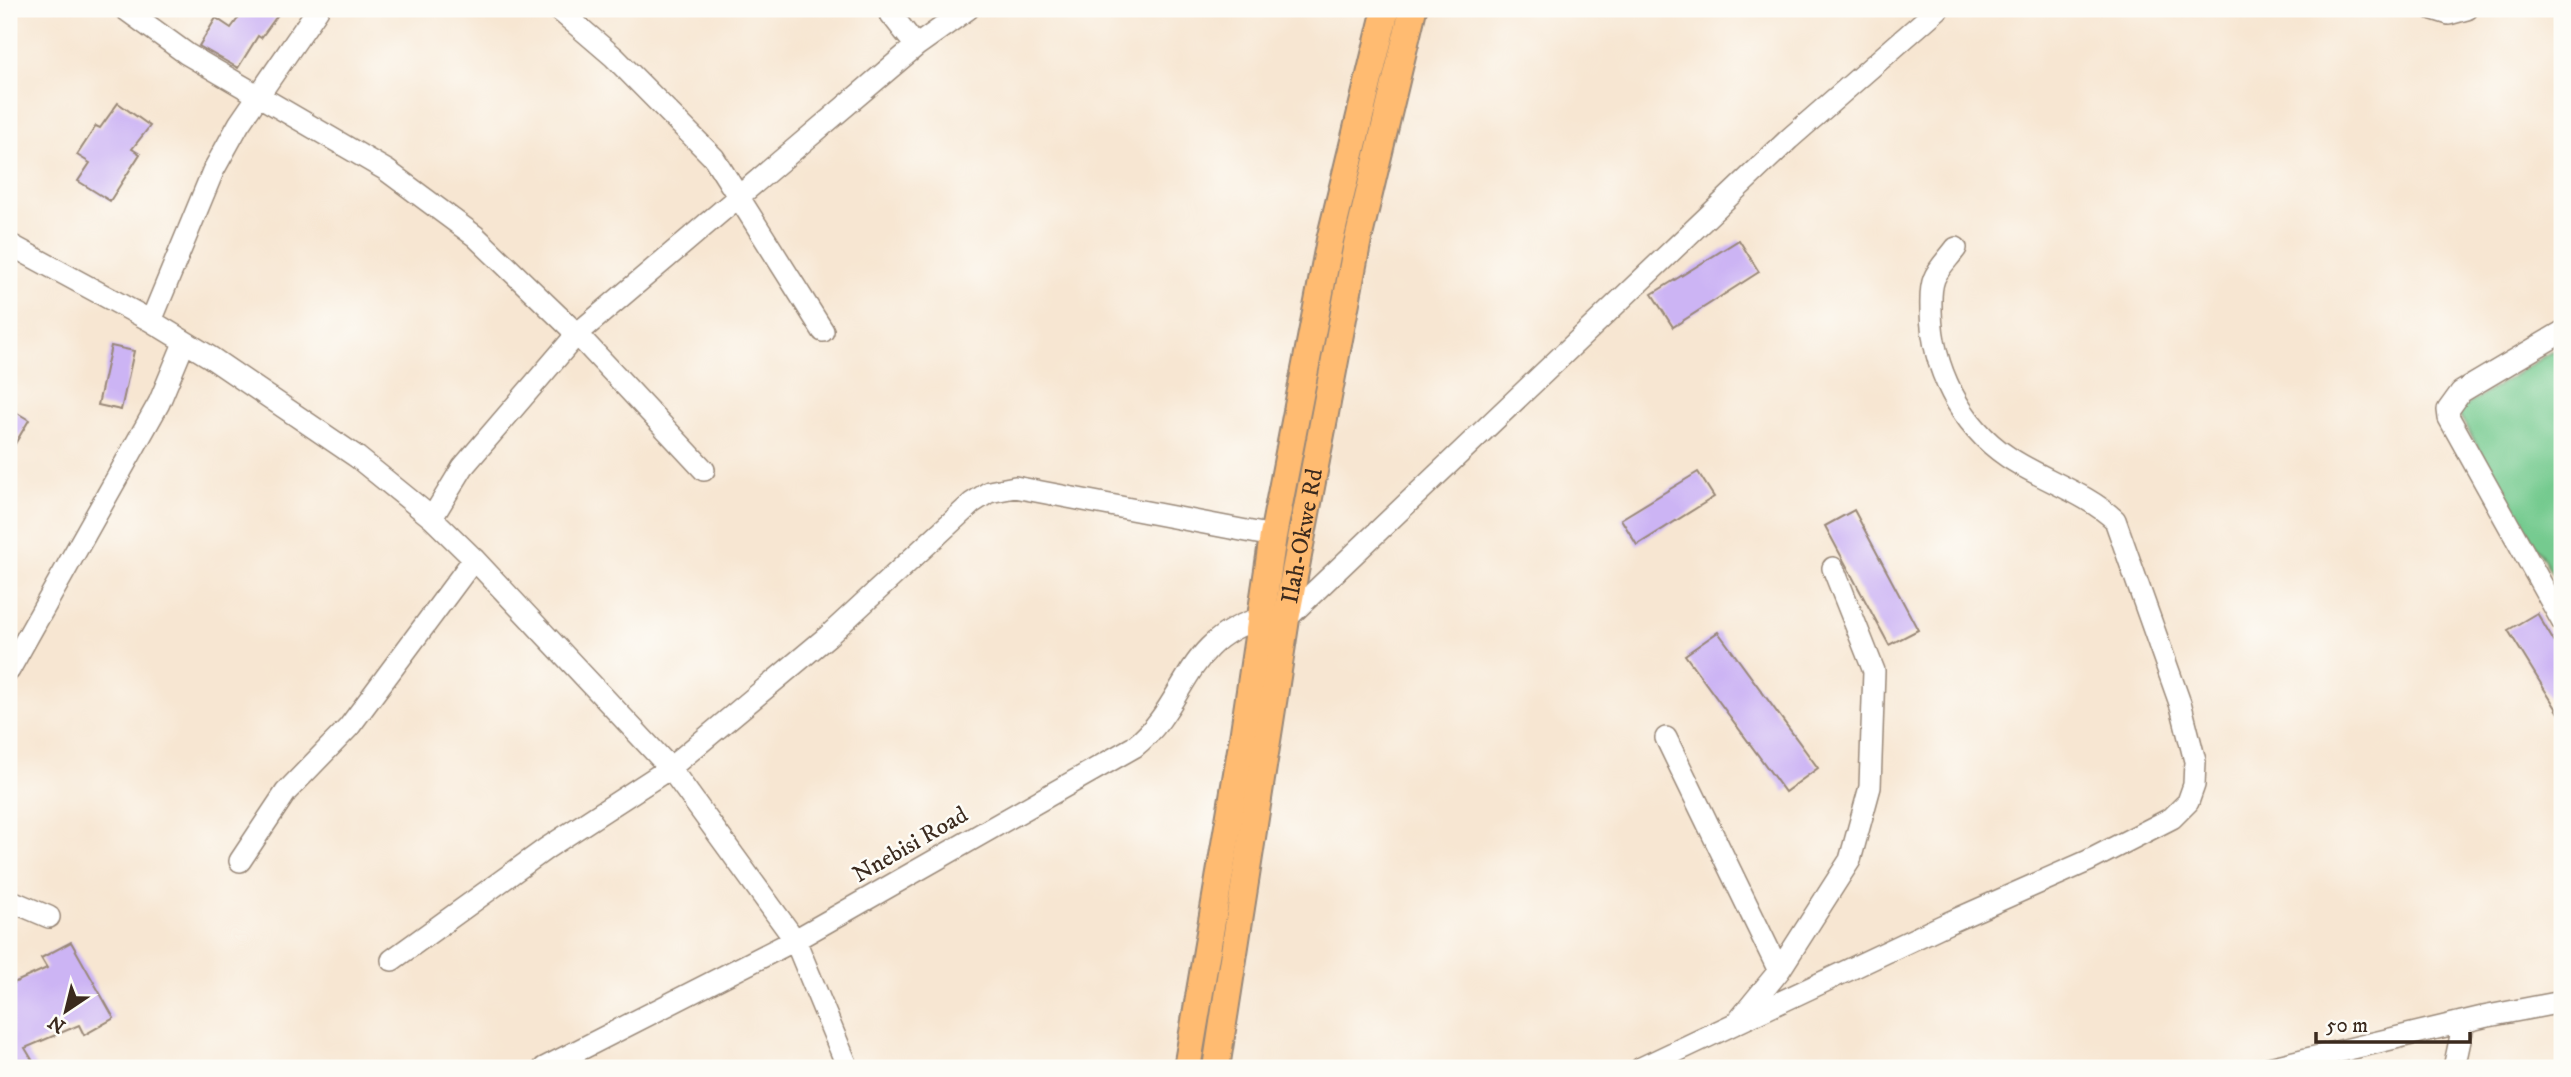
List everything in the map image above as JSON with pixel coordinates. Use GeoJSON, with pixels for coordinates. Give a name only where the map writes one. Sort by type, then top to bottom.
{"type":"FeatureCollection","features":[{"type":"Feature","properties":{"kind":"main road"},"geometry":{"type":"LineString","coordinates":[[1187,1068],[1274,619],[1273,536],[1330,240],[1386,9]]}},
{"type":"Feature","properties":{"kind":"main road","name":"Ilah-Okwe Rd"},"geometry":{"type":"LineString","coordinates":[[1216,1068],[1274,619],[1357,244],[1413,9]]}},
{"type":"Feature","properties":{"kind":"street"},"geometry":{"type":"LineString","coordinates":[[125,9],[187,54],[386,170],[475,236],[577,334],[704,471]]}},
{"type":"Feature","properties":{"kind":"street"},"geometry":{"type":"LineString","coordinates":[[151,321],[213,171],[259,96],[318,9]]}},
{"type":"Feature","properties":{"kind":"street"},"geometry":{"type":"LineString","coordinates":[[558,9],[614,57],[714,158],[823,331]]}},
{"type":"Feature","properties":{"kind":"street"},"geometry":{"type":"LineString","coordinates":[[887,9],[916,46]]}},
{"type":"Feature","properties":{"kind":"street"},"geometry":{"type":"LineString","coordinates":[[432,518],[463,467],[577,334],[737,195],[916,46],[968,9]]}},
{"type":"Feature","properties":{"kind":"street"},"geometry":{"type":"LineString","coordinates":[[1274,619],[1789,139],[1938,9]]}},
{"type":"Feature","properties":{"kind":"street"},"geometry":{"type":"LineString","coordinates":[[2433,9],[2449,14],[2467,9]]}},
{"type":"Feature","properties":{"kind":"street"},"geometry":{"type":"LineString","coordinates":[[9,244],[151,321],[357,457],[432,518],[474,559],[670,768],[795,940],[848,1068]]}},
{"type":"Feature","properties":{"kind":"street"},"geometry":{"type":"LineString","coordinates":[[1641,1068],[1948,923],[2088,861],[2172,818],[2188,802],[2194,785],[2195,761],[2181,706],[2115,520],[2100,506],[2050,482],[1990,444],[1969,421],[1942,372],[1931,338],[1931,288],[1935,276],[1956,248]]}},
{"type":"Feature","properties":{"kind":"street"},"geometry":{"type":"LineString","coordinates":[[2562,332],[2461,393],[2448,410],[2449,418],[2562,621]]}},
{"type":"Feature","properties":{"kind":"street"},"geometry":{"type":"LineString","coordinates":[[9,670],[159,403],[184,343]]}},
{"type":"Feature","properties":{"kind":"street"},"geometry":{"type":"LineString","coordinates":[[392,960],[547,848],[670,768],[828,636],[972,503],[989,492],[1015,487],[1273,536]]}},
{"type":"Feature","properties":{"kind":"street"},"geometry":{"type":"LineString","coordinates":[[240,861],[286,792],[349,727],[474,559]]}},
{"type":"Feature","properties":{"kind":"street"},"geometry":{"type":"LineString","coordinates":[[1736,1025],[1779,971],[1850,860],[1870,788],[1874,671],[1833,568]]}},
{"type":"Feature","properties":{"kind":"street","name":"Nnebisi Road"},"geometry":{"type":"LineString","coordinates":[[544,1068],[795,940],[1134,747],[1156,725],[1208,646],[1242,624],[1274,619]]}},
{"type":"Feature","properties":{"kind":"street"},"geometry":{"type":"LineString","coordinates":[[1665,738],[1779,971]]}},
{"type":"Feature","properties":{"kind":"street"},"geometry":{"type":"LineString","coordinates":[[9,900],[49,917]]}},
{"type":"Feature","properties":{"kind":"street"},"geometry":{"type":"LineString","coordinates":[[2269,1068],[2464,1021],[2562,1002]]}},
{"type":"Feature","properties":{"kind":"street"},"geometry":{"type":"LineString","coordinates":[[2454,1068],[2464,1021]]}},
{"type":"Feature","properties":{"kind":"green space"},"geometry":{"type":"Polygon","coordinates":[[[2562,345],[2562,590],[2457,411],[2562,345]]]}},
{"type":"Feature","properties":{"kind":"building"},"geometry":{"type":"Polygon","coordinates":[[[245,9],[282,9],[261,38],[258,36],[238,68],[199,46],[216,18],[231,28],[245,9]]]}},
{"type":"Feature","properties":{"kind":"building"},"geometry":{"type":"Polygon","coordinates":[[[118,103],[150,126],[132,149],[140,154],[110,201],[78,181],[90,163],[77,155],[96,126],[100,128],[118,103]]]}},
{"type":"Feature","properties":{"kind":"building"},"geometry":{"type":"Polygon","coordinates":[[[1739,240],[1759,272],[1673,327],[1652,294],[1739,240]]]}},
{"type":"Feature","properties":{"kind":"building"},"geometry":{"type":"Polygon","coordinates":[[[111,346],[134,351],[121,410],[98,405],[111,346]]]}},
{"type":"Feature","properties":{"kind":"building"},"geometry":{"type":"Polygon","coordinates":[[[9,408],[29,420],[9,454],[9,408]]]}},
{"type":"Feature","properties":{"kind":"building"},"geometry":{"type":"Polygon","coordinates":[[[1698,472],[1714,497],[1637,545],[1621,519],[1698,472]]]}},
{"type":"Feature","properties":{"kind":"building"},"geometry":{"type":"Polygon","coordinates":[[[1854,510],[1918,630],[1889,645],[1825,526],[1854,510]]]}},
{"type":"Feature","properties":{"kind":"building"},"geometry":{"type":"Polygon","coordinates":[[[2537,613],[2562,655],[2562,718],[2508,630],[2537,613]]]}},
{"type":"Feature","properties":{"kind":"building"},"geometry":{"type":"Polygon","coordinates":[[[1718,632],[1818,768],[1785,792],[1685,655],[1718,632]]]}},
{"type":"Feature","properties":{"kind":"building"},"geometry":{"type":"Polygon","coordinates":[[[71,942],[114,1018],[84,1035],[79,1025],[25,1048],[37,1068],[9,1068],[9,985],[47,968],[41,958],[71,942]]]}}]}
